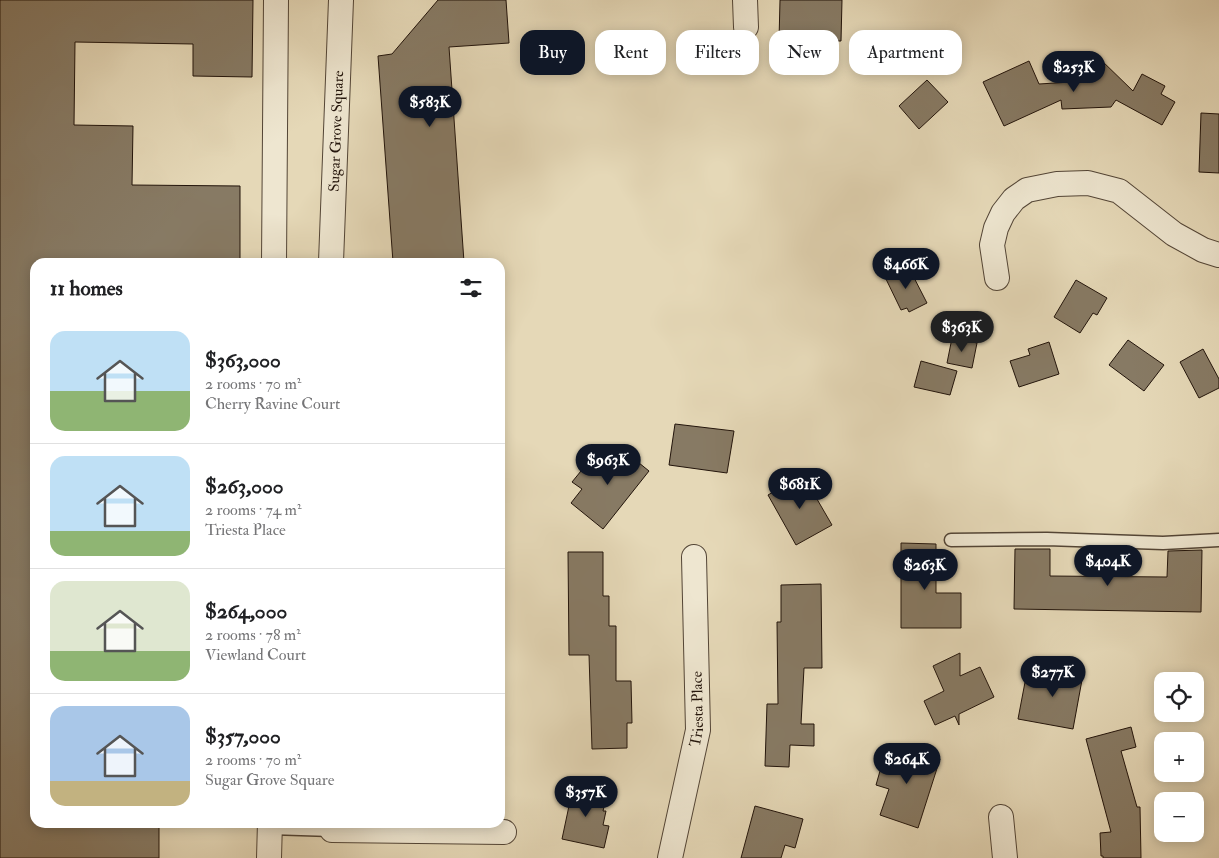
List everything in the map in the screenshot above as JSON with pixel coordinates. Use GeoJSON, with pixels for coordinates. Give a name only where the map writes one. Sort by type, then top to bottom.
{"type":"FeatureCollection","features":[{"type":"Feature","properties":{"kind":"street"},"geometry":{"type":"LineString","coordinates":[[274,258],[276,0]]}},
{"type":"Feature","properties":{"kind":"street","name":"Sugar Grove Square"},"geometry":{"type":"LineString","coordinates":[[331,258],[341,0]]}},
{"type":"Feature","properties":{"kind":"street"},"geometry":{"type":"LineString","coordinates":[[744,0],[746,27]]}},
{"type":"Feature","properties":{"kind":"street"},"geometry":{"type":"LineString","coordinates":[[997,278],[992,245],[996,228],[1003,213],[1014,199],[1027,190],[1057,184],[1088,184],[1119,191],[1174,234],[1203,250],[1219,255]]}},
{"type":"Feature","properties":{"kind":"street","name":"Triesta Place"},"geometry":{"type":"LineString","coordinates":[[670,858],[698,730],[694,557]]}},
{"type":"Feature","properties":{"kind":"street"},"geometry":{"type":"LineString","coordinates":[[1001,816],[1006,858]]}},
{"type":"Feature","properties":{"kind":"street"},"geometry":{"type":"LineString","coordinates":[[269,858],[270,828]]}},
{"type":"Feature","properties":{"kind":"street"},"geometry":{"type":"LineString","coordinates":[[389,828],[504,832]]}},
{"type":"Feature","properties":{"kind":"lane"},"geometry":{"type":"LineString","coordinates":[[951,540],[1047,539],[1163,543],[1219,540]]}},
{"type":"Feature","properties":{"kind":"building"},"geometry":{"type":"Polygon","coordinates":[[[0,0],[253,0],[252,77],[193,76],[193,44],[75,42],[74,125],[133,126],[132,185],[240,186],[240,258],[30,258],[30,828],[159,828],[159,858],[0,858],[0,0]]]}},
{"type":"Feature","properties":{"kind":"building"},"geometry":{"type":"Polygon","coordinates":[[[438,0],[506,0],[509,43],[449,47],[464,258],[393,258],[378,56],[392,54],[438,0]]]}},
{"type":"Feature","properties":{"kind":"building"},"geometry":{"type":"Polygon","coordinates":[[[780,0],[842,0],[841,41],[839,41],[839,30],[779,30],[780,0]]]}},
{"type":"Feature","properties":{"kind":"building"},"geometry":{"type":"Polygon","coordinates":[[[1099,58],[1133,91],[1142,74],[1165,86],[1161,94],[1175,102],[1162,125],[1116,100],[1111,107],[1062,109],[1061,100],[1004,126],[983,82],[1029,61],[1039,84],[1071,82],[1099,58]]]}},
{"type":"Feature","properties":{"kind":"building"},"geometry":{"type":"Polygon","coordinates":[[[927,80],[948,102],[919,129],[899,106],[927,80]]]}},
{"type":"Feature","properties":{"kind":"building"},"geometry":{"type":"Polygon","coordinates":[[[1201,113],[1219,114],[1219,173],[1199,172],[1201,113]]]}},
{"type":"Feature","properties":{"kind":"building"},"geometry":{"type":"Polygon","coordinates":[[[908,266],[927,303],[909,312],[907,308],[901,310],[885,277],[908,266]]]}},
{"type":"Feature","properties":{"kind":"building"},"geometry":{"type":"Polygon","coordinates":[[[1076,280],[1107,298],[1097,315],[1093,313],[1080,333],[1054,317],[1076,280]]]}},
{"type":"Feature","properties":{"kind":"building"},"geometry":{"type":"Polygon","coordinates":[[[952,338],[977,343],[972,368],[947,363],[952,338]]]}},
{"type":"Feature","properties":{"kind":"building"},"geometry":{"type":"Polygon","coordinates":[[[1128,340],[1164,365],[1144,391],[1109,365],[1128,340]]]}},
{"type":"Feature","properties":{"kind":"building"},"geometry":{"type":"Polygon","coordinates":[[[1049,342],[1059,374],[1019,387],[1010,361],[1030,355],[1028,349],[1049,342]]]}},
{"type":"Feature","properties":{"kind":"building"},"geometry":{"type":"Polygon","coordinates":[[[1203,349],[1219,379],[1219,388],[1199,398],[1180,362],[1203,349]]]}},
{"type":"Feature","properties":{"kind":"building"},"geometry":{"type":"Polygon","coordinates":[[[921,361],[957,371],[950,395],[914,387],[921,361]]]}},
{"type":"Feature","properties":{"kind":"building"},"geometry":{"type":"Polygon","coordinates":[[[675,424],[734,431],[727,473],[669,465],[675,424]]]}},
{"type":"Feature","properties":{"kind":"building"},"geometry":{"type":"Polygon","coordinates":[[[618,446],[649,471],[603,529],[571,503],[582,489],[572,482],[590,460],[600,468],[618,446]]]}},
{"type":"Feature","properties":{"kind":"building"},"geometry":{"type":"Polygon","coordinates":[[[803,475],[832,525],[796,545],[768,495],[803,475]]]}},
{"type":"Feature","properties":{"kind":"building"},"geometry":{"type":"Polygon","coordinates":[[[901,543],[936,544],[936,593],[961,593],[961,628],[901,628],[901,543]]]}},
{"type":"Feature","properties":{"kind":"building"},"geometry":{"type":"Polygon","coordinates":[[[1015,549],[1050,549],[1050,576],[1167,577],[1168,551],[1202,550],[1201,612],[1014,609],[1015,549]]]}},
{"type":"Feature","properties":{"kind":"building"},"geometry":{"type":"Polygon","coordinates":[[[568,552],[603,552],[603,596],[609,596],[609,626],[616,626],[616,681],[631,681],[632,723],[627,723],[627,748],[592,749],[589,655],[569,655],[568,552]]]}},
{"type":"Feature","properties":{"kind":"building"},"geometry":{"type":"Polygon","coordinates":[[[821,584],[822,668],[804,668],[801,724],[814,724],[814,746],[790,745],[789,767],[765,766],[767,704],[778,704],[777,622],[781,622],[781,585],[821,584]]]}},
{"type":"Feature","properties":{"kind":"building"},"geometry":{"type":"Polygon","coordinates":[[[960,653],[960,676],[980,667],[994,697],[959,714],[959,725],[955,716],[935,725],[924,701],[944,691],[933,666],[960,653]]]}},
{"type":"Feature","properties":{"kind":"building"},"geometry":{"type":"Polygon","coordinates":[[[1053,664],[1084,669],[1073,729],[1018,719],[1026,677],[1049,681],[1053,664]]]}},
{"type":"Feature","properties":{"kind":"building"},"geometry":{"type":"Polygon","coordinates":[[[1131,727],[1136,747],[1121,751],[1137,807],[1140,807],[1141,858],[1103,858],[1101,856],[1100,833],[1111,832],[1086,739],[1131,727]]]}},
{"type":"Feature","properties":{"kind":"building"},"geometry":{"type":"Polygon","coordinates":[[[902,746],[940,759],[918,828],[880,815],[889,789],[876,785],[884,757],[897,761],[902,746]]]}},
{"type":"Feature","properties":{"kind":"building"},"geometry":{"type":"Polygon","coordinates":[[[573,787],[607,794],[603,811],[606,811],[603,825],[609,826],[604,848],[562,839],[573,787]]]}},
{"type":"Feature","properties":{"kind":"building"},"geometry":{"type":"Polygon","coordinates":[[[755,806],[803,819],[795,848],[785,845],[781,858],[741,858],[755,806]]]}}]}
